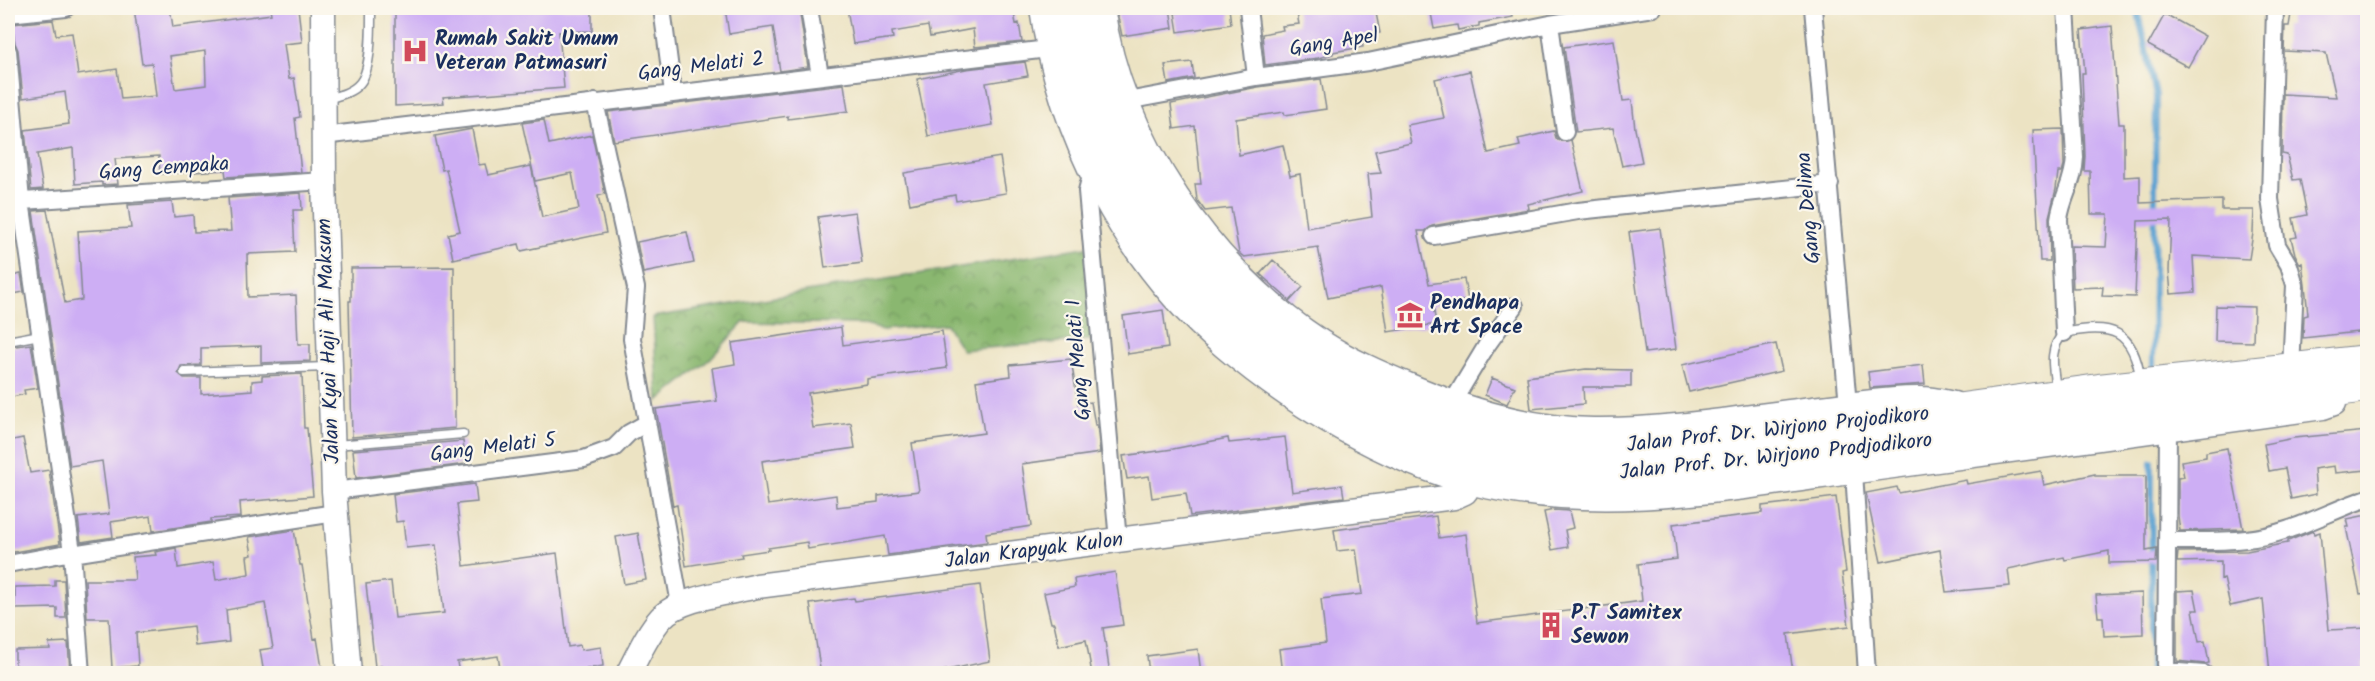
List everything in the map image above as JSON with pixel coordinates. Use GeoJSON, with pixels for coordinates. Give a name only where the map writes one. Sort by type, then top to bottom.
{"type":"FeatureCollection","features":[{"type":"Feature","properties":{"kind":"highway","name":"Jalan Prof. Dr. Wirjono Prodjodikoro"},"geometry":{"type":"LineString","coordinates":[[1056,8],[1063,40],[1089,125],[1140,220],[1190,289],[1238,335],[1281,371],[1340,407],[1379,427],[1441,452],[1489,464],[1551,473],[1600,476],[1662,474],[2367,386]]}},
{"type":"Feature","properties":{"kind":"highway","name":"Jalan Prof. Dr. Wirjono Projodikoro"},"geometry":{"type":"LineString","coordinates":[[1083,8],[1098,76],[1118,124],[1140,171],[1168,221],[1191,252],[1253,312],[1303,353],[1369,393],[1445,423],[1499,439],[1571,449],[1671,446],[2056,396],[2367,361]]}},
{"type":"Feature","properties":{"kind":"street"},"geometry":{"type":"LineString","coordinates":[[8,14],[66,8]]}},
{"type":"Feature","properties":{"kind":"street","name":"Jalan Kyai Haji Ali Maksum"},"geometry":{"type":"LineString","coordinates":[[324,8],[323,136],[334,502],[350,674]]}},
{"type":"Feature","properties":{"kind":"street"},"geometry":{"type":"LineString","coordinates":[[662,8],[673,93]]}},
{"type":"Feature","properties":{"kind":"street"},"geometry":{"type":"LineString","coordinates":[[809,8],[820,76]]}},
{"type":"Feature","properties":{"kind":"street"},"geometry":{"type":"LineString","coordinates":[[1042,8],[1048,50],[1060,95],[1079,146],[1135,246],[1169,292],[1203,328],[1262,378],[1347,431],[1432,470],[1471,482],[1506,489],[1602,499],[1682,495],[2323,407],[2367,392]]}},
{"type":"Feature","properties":{"kind":"street"},"geometry":{"type":"LineString","coordinates":[[1102,8],[1127,101],[1158,166],[1180,200],[1216,250],[1243,278],[1320,341],[1357,363],[1452,403],[1492,416],[1539,425],[1592,430],[1660,427],[1848,405],[1922,399],[1975,408]]}},
{"type":"Feature","properties":{"kind":"street"},"geometry":{"type":"LineString","coordinates":[[1248,8],[1256,77]]}},
{"type":"Feature","properties":{"kind":"street","name":"Gang Apel"},"geometry":{"type":"LineString","coordinates":[[1127,101],[1256,77],[1368,62],[1550,24],[1653,8]]}},
{"type":"Feature","properties":{"kind":"street","name":"Gang Delima"},"geometry":{"type":"LineString","coordinates":[[1813,8],[1848,405]]}},
{"type":"Feature","properties":{"kind":"street"},"geometry":{"type":"LineString","coordinates":[[2064,333],[2059,219],[2061,205],[2074,175],[2075,158],[2066,8]]}},
{"type":"Feature","properties":{"kind":"street"},"geometry":{"type":"LineString","coordinates":[[2275,8],[2270,199],[2277,245],[2289,265],[2295,285],[2291,369]]}},
{"type":"Feature","properties":{"kind":"street"},"geometry":{"type":"LineString","coordinates":[[1550,24],[1565,132]]}},
{"type":"Feature","properties":{"kind":"street","name":"Gang Melati 2"},"geometry":{"type":"LineString","coordinates":[[323,136],[1048,50]]}},
{"type":"Feature","properties":{"kind":"street"},"geometry":{"type":"LineString","coordinates":[[8,51],[14,202],[40,335],[72,553],[81,674]]}},
{"type":"Feature","properties":{"kind":"street"},"geometry":{"type":"LineString","coordinates":[[595,102],[636,288],[632,339],[679,594]]}},
{"type":"Feature","properties":{"kind":"street","name":"Gang Melati 1"},"geometry":{"type":"LineString","coordinates":[[1095,178],[1089,183],[1087,191],[1118,541]]}},
{"type":"Feature","properties":{"kind":"street","name":"Gang Cempaka"},"geometry":{"type":"LineString","coordinates":[[14,202],[324,180]]}},
{"type":"Feature","properties":{"kind":"street"},"geometry":{"type":"LineString","coordinates":[[1434,236],[1578,211],[1830,184]]}},
{"type":"Feature","properties":{"kind":"street"},"geometry":{"type":"LineString","coordinates":[[1452,403],[1487,345],[1515,306]]}},
{"type":"Feature","properties":{"kind":"street","name":"Gang Melati 5"},"geometry":{"type":"LineString","coordinates":[[8,564],[334,502],[585,459],[614,448],[628,434],[647,423]]}},
{"type":"Feature","properties":{"kind":"street"},"geometry":{"type":"LineString","coordinates":[[2168,429],[2166,672],[2204,674]]}},
{"type":"Feature","properties":{"kind":"street"},"geometry":{"type":"LineString","coordinates":[[1854,472],[1867,674]]}},
{"type":"Feature","properties":{"kind":"street","name":"Jalan Krapyak Kulon"},"geometry":{"type":"LineString","coordinates":[[628,674],[649,634],[679,594],[1118,541],[1454,497],[1465,492],[1471,482]]}},
{"type":"Feature","properties":{"kind":"street"},"geometry":{"type":"LineString","coordinates":[[2167,541],[2246,539],[2262,536],[2296,527],[2367,498]]}},
{"type":"Feature","properties":{"kind":"lane"},"geometry":{"type":"LineString","coordinates":[[324,100],[351,91],[360,84],[366,73],[371,8]]}},
{"type":"Feature","properties":{"kind":"lane"},"geometry":{"type":"LineString","coordinates":[[2056,396],[2053,350],[2057,341],[2064,333],[2098,329],[2119,334],[2130,344],[2134,352],[2141,386]]}},
{"type":"Feature","properties":{"kind":"lane"},"geometry":{"type":"LineString","coordinates":[[8,341],[40,335]]}},
{"type":"Feature","properties":{"kind":"lane"},"geometry":{"type":"LineString","coordinates":[[184,372],[330,366]]}},
{"type":"Feature","properties":{"kind":"lane"},"geometry":{"type":"LineString","coordinates":[[332,446],[463,434]]}},
{"type":"Feature","properties":{"kind":"green space"},"geometry":{"type":"Polygon","coordinates":[[[1091,246],[1098,339],[962,350],[946,324],[883,330],[861,324],[744,322],[710,359],[658,401],[653,317],[1091,246]]]}},
{"type":"Feature","properties":{"kind":"building"},"geometry":{"type":"Polygon","coordinates":[[[134,8],[170,8],[173,27],[271,14],[270,8],[298,8],[302,42],[284,44],[289,79],[294,78],[300,117],[295,118],[301,172],[226,177],[225,170],[160,174],[159,156],[115,159],[118,184],[102,185],[102,182],[75,184],[73,148],[37,154],[43,189],[31,190],[25,130],[69,124],[65,92],[23,98],[18,50],[12,24],[53,20],[56,35],[72,33],[78,75],[117,69],[121,99],[156,96],[152,63],[142,64],[134,8]],[[205,51],[170,56],[175,89],[206,85],[205,51]]]}},
{"type":"Feature","properties":{"kind":"building"},"geometry":{"type":"Polygon","coordinates":[[[395,8],[592,8],[592,31],[559,32],[564,88],[443,97],[444,103],[395,106],[395,8]]]}},
{"type":"Feature","properties":{"kind":"building"},"geometry":{"type":"Polygon","coordinates":[[[725,8],[799,8],[808,67],[780,71],[773,27],[729,34],[725,8]]]}},
{"type":"Feature","properties":{"kind":"building"},"geometry":{"type":"Polygon","coordinates":[[[847,8],[1013,8],[1016,24],[1019,23],[1022,42],[975,47],[973,29],[930,37],[928,26],[892,32],[893,38],[853,44],[847,8]]]}},
{"type":"Feature","properties":{"kind":"building"},"geometry":{"type":"Polygon","coordinates":[[[1116,8],[1170,8],[1173,28],[1122,36],[1116,8]]]}},
{"type":"Feature","properties":{"kind":"building"},"geometry":{"type":"Polygon","coordinates":[[[1229,8],[1231,24],[1178,32],[1175,13],[1229,8]]]}},
{"type":"Feature","properties":{"kind":"building"},"geometry":{"type":"Polygon","coordinates":[[[1296,8],[1375,8],[1380,33],[1361,36],[1363,47],[1333,52],[1333,54],[1318,58],[1265,65],[1262,34],[1283,30],[1282,26],[1299,24],[1296,8]]]}},
{"type":"Feature","properties":{"kind":"building"},"geometry":{"type":"Polygon","coordinates":[[[1430,8],[1512,8],[1513,17],[1479,23],[1479,26],[1458,30],[1457,25],[1434,29],[1430,8]]]}},
{"type":"Feature","properties":{"kind":"building"},"geometry":{"type":"Polygon","coordinates":[[[2292,8],[2367,8],[2367,331],[2303,338],[2304,316],[2308,315],[2305,285],[2302,263],[2300,264],[2295,254],[2291,238],[2297,237],[2293,218],[2307,215],[2300,179],[2293,180],[2287,155],[2282,154],[2283,94],[2336,97],[2326,53],[2284,51],[2285,26],[2289,26],[2292,8]]]}},
{"type":"Feature","properties":{"kind":"building"},"geometry":{"type":"Polygon","coordinates":[[[2165,14],[2205,36],[2188,67],[2148,45],[2165,14]]]}},
{"type":"Feature","properties":{"kind":"building"},"geometry":{"type":"Polygon","coordinates":[[[2112,26],[2119,124],[2124,124],[2124,177],[2140,176],[2140,203],[2222,200],[2222,210],[2254,210],[2249,259],[2193,256],[2195,292],[2171,294],[2169,271],[2171,220],[2138,221],[2135,297],[2102,296],[2103,287],[2073,288],[2071,246],[2106,247],[2108,214],[2091,214],[2090,171],[2084,171],[2082,73],[2085,73],[2081,30],[2112,26]]]}},
{"type":"Feature","properties":{"kind":"building"},"geometry":{"type":"Polygon","coordinates":[[[1614,40],[1623,101],[1632,100],[1642,162],[1622,166],[1613,128],[1576,132],[1564,47],[1614,40]]]}},
{"type":"Feature","properties":{"kind":"building"},"geometry":{"type":"Polygon","coordinates":[[[1025,62],[1028,76],[986,83],[993,125],[928,136],[917,79],[966,69],[1025,62]]]}},
{"type":"Feature","properties":{"kind":"building"},"geometry":{"type":"Polygon","coordinates":[[[1192,62],[1194,78],[1168,83],[1165,65],[1192,62]]]}},
{"type":"Feature","properties":{"kind":"building"},"geometry":{"type":"Polygon","coordinates":[[[1470,71],[1488,153],[1520,146],[1518,139],[1554,131],[1556,138],[1561,141],[1571,140],[1583,191],[1528,204],[1529,209],[1432,226],[1425,231],[1418,231],[1429,284],[1464,279],[1468,300],[1433,305],[1436,324],[1388,332],[1381,287],[1328,298],[1318,247],[1244,257],[1239,253],[1231,208],[1205,211],[1197,200],[1195,184],[1201,184],[1195,126],[1174,129],[1171,104],[1258,87],[1321,79],[1326,109],[1236,119],[1239,155],[1283,145],[1290,176],[1300,174],[1307,228],[1372,217],[1368,174],[1381,173],[1375,151],[1411,143],[1407,125],[1444,118],[1435,79],[1470,71]]]}},
{"type":"Feature","properties":{"kind":"building"},"geometry":{"type":"Polygon","coordinates":[[[844,84],[848,111],[788,119],[788,116],[614,141],[608,112],[844,84]]]}},
{"type":"Feature","properties":{"kind":"building"},"geometry":{"type":"Polygon","coordinates":[[[544,120],[549,144],[592,135],[605,194],[598,196],[606,233],[521,251],[519,244],[453,259],[448,234],[460,231],[446,169],[442,170],[435,136],[472,129],[479,165],[485,164],[488,175],[531,166],[542,217],[579,209],[572,173],[535,181],[522,123],[544,120]]]}},
{"type":"Feature","properties":{"kind":"building"},"geometry":{"type":"Polygon","coordinates":[[[2063,129],[2064,165],[2062,172],[2058,172],[2049,217],[2050,261],[2040,261],[2033,130],[2063,129]]]}},
{"type":"Feature","properties":{"kind":"building"},"geometry":{"type":"Polygon","coordinates":[[[1000,157],[1006,193],[956,201],[955,195],[910,204],[904,173],[1000,157]]]}},
{"type":"Feature","properties":{"kind":"building"},"geometry":{"type":"Polygon","coordinates":[[[301,193],[302,210],[293,210],[295,252],[247,254],[248,297],[296,295],[298,344],[310,344],[310,361],[261,363],[261,346],[201,348],[201,365],[181,366],[178,373],[184,378],[201,378],[201,394],[252,390],[252,381],[262,380],[262,376],[302,374],[304,428],[307,428],[313,496],[240,502],[241,517],[211,519],[211,522],[153,531],[151,516],[111,522],[113,537],[81,542],[78,518],[109,514],[102,461],[70,466],[33,211],[47,210],[65,303],[82,300],[78,231],[131,228],[128,205],[172,202],[174,217],[193,215],[194,232],[231,231],[228,198],[301,193]]]}},
{"type":"Feature","properties":{"kind":"building"},"geometry":{"type":"Polygon","coordinates":[[[855,212],[862,263],[825,268],[818,217],[855,212]]]}},
{"type":"Feature","properties":{"kind":"building"},"geometry":{"type":"Polygon","coordinates":[[[1660,228],[1676,349],[1645,353],[1629,232],[1660,228]]]}},
{"type":"Feature","properties":{"kind":"building"},"geometry":{"type":"Polygon","coordinates":[[[687,232],[694,263],[643,273],[637,242],[687,232]]]}},
{"type":"Feature","properties":{"kind":"building"},"geometry":{"type":"Polygon","coordinates":[[[1273,260],[1303,287],[1290,301],[1260,274],[1273,260]]]}},
{"type":"Feature","properties":{"kind":"building"},"geometry":{"type":"Polygon","coordinates":[[[454,267],[455,428],[352,437],[349,301],[351,301],[351,268],[454,267]]]}},
{"type":"Feature","properties":{"kind":"building"},"geometry":{"type":"Polygon","coordinates":[[[21,274],[24,292],[8,295],[8,277],[21,274]]]}},
{"type":"Feature","properties":{"kind":"building"},"geometry":{"type":"Polygon","coordinates":[[[2216,306],[2254,307],[2253,342],[2215,341],[2216,306]]]}},
{"type":"Feature","properties":{"kind":"building"},"geometry":{"type":"Polygon","coordinates":[[[1163,310],[1168,348],[1128,354],[1123,316],[1163,310]]]}},
{"type":"Feature","properties":{"kind":"building"},"geometry":{"type":"Polygon","coordinates":[[[841,327],[843,345],[942,331],[947,368],[867,379],[867,384],[808,393],[813,428],[851,423],[855,448],[762,461],[768,505],[836,495],[837,507],[878,502],[878,496],[919,491],[912,443],[984,433],[976,381],[1011,376],[1010,365],[1071,359],[1078,404],[1091,402],[1095,425],[1097,425],[1100,453],[1022,464],[1031,526],[986,533],[987,542],[888,555],[885,536],[808,549],[807,542],[741,554],[742,557],[686,566],[677,505],[673,506],[656,409],[717,401],[712,368],[735,364],[732,343],[841,327]]]}},
{"type":"Feature","properties":{"kind":"building"},"geometry":{"type":"Polygon","coordinates":[[[31,344],[38,388],[24,390],[25,394],[8,398],[8,347],[31,344]]]}},
{"type":"Feature","properties":{"kind":"building"},"geometry":{"type":"Polygon","coordinates":[[[1776,344],[1782,371],[1689,392],[1682,365],[1776,344]]]}},
{"type":"Feature","properties":{"kind":"building"},"geometry":{"type":"Polygon","coordinates":[[[1923,365],[1925,384],[1870,388],[1868,372],[1923,365]]]}},
{"type":"Feature","properties":{"kind":"building"},"geometry":{"type":"Polygon","coordinates":[[[1586,369],[1631,370],[1631,387],[1583,387],[1584,404],[1531,409],[1527,377],[1586,369]]]}},
{"type":"Feature","properties":{"kind":"building"},"geometry":{"type":"Polygon","coordinates":[[[1492,378],[1515,387],[1507,404],[1485,395],[1492,378]]]}},
{"type":"Feature","properties":{"kind":"building"},"geometry":{"type":"Polygon","coordinates":[[[2367,431],[2367,470],[2335,473],[2334,466],[2314,469],[2316,494],[2291,499],[2285,468],[2269,471],[2264,444],[2294,438],[2367,431]]]}},
{"type":"Feature","properties":{"kind":"building"},"geometry":{"type":"Polygon","coordinates":[[[1285,437],[1292,492],[1342,485],[1344,497],[1190,516],[1186,493],[1152,498],[1149,476],[1127,479],[1123,456],[1228,438],[1229,443],[1285,437]]]}},
{"type":"Feature","properties":{"kind":"building"},"geometry":{"type":"Polygon","coordinates":[[[23,438],[30,473],[49,470],[60,544],[8,553],[8,441],[23,438]]]}},
{"type":"Feature","properties":{"kind":"building"},"geometry":{"type":"Polygon","coordinates":[[[463,441],[466,464],[356,478],[353,450],[463,441]]]}},
{"type":"Feature","properties":{"kind":"building"},"geometry":{"type":"Polygon","coordinates":[[[2227,448],[2243,529],[2180,531],[2178,478],[2184,477],[2181,461],[2206,457],[2206,452],[2227,448]]]}},
{"type":"Feature","properties":{"kind":"building"},"geometry":{"type":"Polygon","coordinates":[[[2041,471],[2044,485],[2095,474],[2095,476],[2146,476],[2146,551],[2157,549],[2156,562],[2109,563],[2109,551],[2065,560],[2064,557],[2008,569],[2010,586],[1946,592],[1940,550],[1881,562],[1866,493],[1897,487],[1899,493],[1966,480],[1967,484],[2041,471]]]}},
{"type":"Feature","properties":{"kind":"building"},"geometry":{"type":"Polygon","coordinates":[[[475,484],[477,502],[457,504],[464,566],[557,553],[568,647],[580,645],[581,650],[601,647],[603,666],[556,674],[501,674],[498,656],[457,662],[459,674],[381,674],[381,666],[375,667],[366,584],[391,581],[395,618],[444,613],[436,545],[406,548],[403,521],[396,522],[393,494],[475,484]]]}},
{"type":"Feature","properties":{"kind":"building"},"geometry":{"type":"Polygon","coordinates":[[[1836,497],[1846,572],[1842,573],[1849,626],[1788,634],[1793,674],[1282,674],[1279,649],[1326,643],[1321,599],[1362,594],[1356,549],[1337,551],[1334,530],[1436,516],[1439,538],[1466,534],[1477,623],[1642,601],[1638,564],[1677,559],[1673,524],[1762,513],[1762,506],[1836,497]]]}},
{"type":"Feature","properties":{"kind":"building"},"geometry":{"type":"Polygon","coordinates":[[[1569,511],[1573,528],[1565,530],[1568,547],[1552,550],[1544,512],[1569,511]]]}},
{"type":"Feature","properties":{"kind":"building"},"geometry":{"type":"Polygon","coordinates":[[[2367,515],[2367,593],[2360,594],[2346,527],[2349,527],[2347,519],[2367,515]]]}},
{"type":"Feature","properties":{"kind":"building"},"geometry":{"type":"Polygon","coordinates":[[[294,530],[314,639],[317,638],[323,674],[264,674],[260,650],[273,648],[265,603],[226,610],[229,642],[195,646],[193,626],[136,633],[138,666],[112,668],[109,618],[87,618],[85,580],[135,580],[133,557],[156,555],[155,552],[176,548],[178,568],[213,562],[216,580],[249,574],[247,556],[252,555],[249,537],[294,530]]]}},
{"type":"Feature","properties":{"kind":"building"},"geometry":{"type":"Polygon","coordinates":[[[2313,531],[2314,534],[2320,532],[2329,630],[2366,628],[2367,663],[2363,663],[2364,674],[2270,674],[2263,599],[2230,606],[2224,578],[2221,579],[2221,561],[2177,562],[2178,552],[2247,551],[2288,543],[2288,541],[2313,531]]]}},
{"type":"Feature","properties":{"kind":"building"},"geometry":{"type":"Polygon","coordinates":[[[638,533],[646,580],[624,584],[616,537],[638,533]]]}},
{"type":"Feature","properties":{"kind":"building"},"geometry":{"type":"Polygon","coordinates":[[[1115,572],[1123,625],[1103,628],[1110,674],[1092,674],[1086,640],[1059,646],[1044,593],[1075,587],[1074,579],[1115,572]]]}},
{"type":"Feature","properties":{"kind":"building"},"geometry":{"type":"Polygon","coordinates":[[[55,580],[64,580],[66,618],[57,618],[57,608],[15,609],[15,587],[55,586],[55,580]]]}},
{"type":"Feature","properties":{"kind":"building"},"geometry":{"type":"Polygon","coordinates":[[[980,585],[990,661],[942,671],[943,674],[821,674],[810,604],[854,598],[855,601],[980,585]]]}},
{"type":"Feature","properties":{"kind":"building"},"geometry":{"type":"Polygon","coordinates":[[[2194,590],[2198,610],[2193,610],[2199,642],[2205,641],[2209,663],[2205,664],[2177,661],[2177,591],[2194,590]]]}},
{"type":"Feature","properties":{"kind":"building"},"geometry":{"type":"Polygon","coordinates":[[[2142,593],[2143,634],[2104,636],[2103,617],[2098,617],[2096,595],[2142,593]]]}},
{"type":"Feature","properties":{"kind":"building"},"geometry":{"type":"Polygon","coordinates":[[[68,642],[70,672],[15,671],[15,650],[50,649],[49,643],[68,642]]]}},
{"type":"Feature","properties":{"kind":"building"},"geometry":{"type":"Polygon","coordinates":[[[1198,649],[1201,674],[1149,674],[1147,656],[1198,649]]]}},
{"type":"Feature","properties":{"kind":"waterway"},"geometry":{"type":"LineString","coordinates":[[2137,8],[2156,96],[2153,370]]}},
{"type":"Feature","properties":{"kind":"waterway"},"geometry":{"type":"LineString","coordinates":[[2151,674],[2152,462]]}},
{"type":"Feature","properties":{"kind":"place","name":"Rumah Sakit Umum Veteran Patmasuri"},"geometry":{"type":"Point","coordinates":[415,51]}},
{"type":"Feature","properties":{"kind":"place","name":"Pendhapa Art Space"},"geometry":{"type":"Point","coordinates":[1410,315]}},
{"type":"Feature","properties":{"kind":"place","name":"P.T Samitex Sewon"},"geometry":{"type":"Point","coordinates":[1551,625]}}]}
